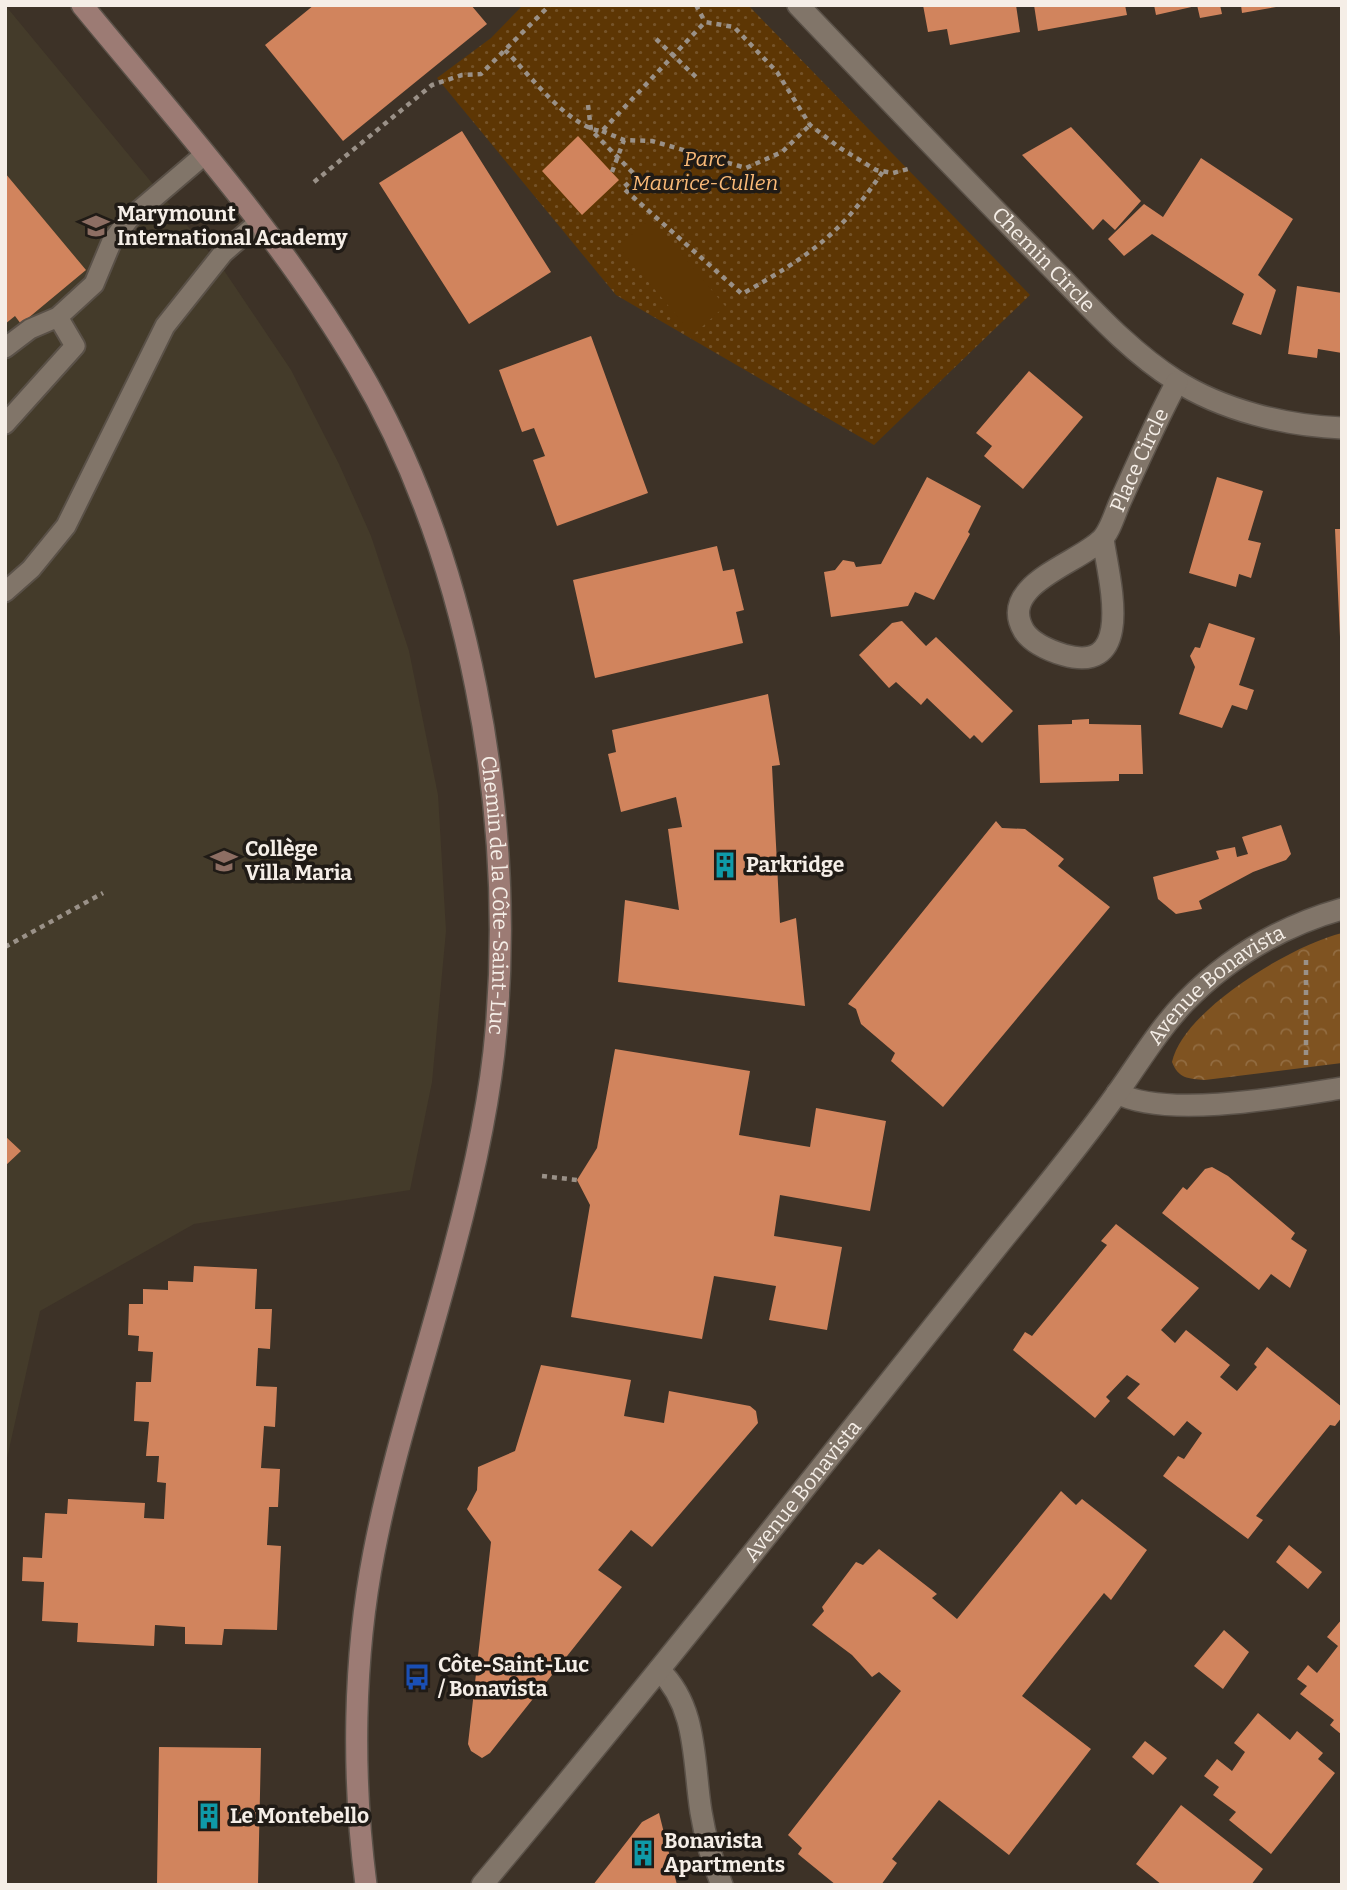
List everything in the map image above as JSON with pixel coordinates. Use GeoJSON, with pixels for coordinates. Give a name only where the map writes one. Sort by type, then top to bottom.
{"type":"FeatureCollection","features":[{"type":"Feature","properties":{"kind":"main road","name":"Chemin de la Côte-Saint-Luc"},"geometry":{"type":"LineString","coordinates":[[82,5],[259,222],[360,370],[409,474],[450,584],[476,688],[491,778],[499,867],[499,993],[490,1085],[455,1248],[388,1488],[365,1608],[358,1737],[366,1885]]}},
{"type":"Feature","properties":{"kind":"street","name":"Chemin Circle"},"geometry":{"type":"LineString","coordinates":[[798,5],[932,149],[1090,307],[1146,359],[1177,382],[1206,396],[1270,418],[1342,428]]}},
{"type":"Feature","properties":{"kind":"street","name":"Place Circle"},"geometry":{"type":"LineString","coordinates":[[1102,540],[1177,382]]}},
{"type":"Feature","properties":{"kind":"street"},"geometry":{"type":"LineString","coordinates":[[1102,540],[1113,610],[1112,637],[1098,654],[1085,658],[1054,652],[1026,635],[1018,614],[1019,604],[1037,583],[1102,540]]}},
{"type":"Feature","properties":{"kind":"street","name":"Avenue Bonavista"},"geometry":{"type":"LineString","coordinates":[[482,1885],[659,1670],[1117,1094],[1166,1024],[1213,977],[1258,943],[1279,932],[1342,909]]}},
{"type":"Feature","properties":{"kind":"street"},"geometry":{"type":"LineString","coordinates":[[1117,1094],[1151,1104],[1190,1105],[1342,1088]]}},
{"type":"Feature","properties":{"kind":"street"},"geometry":{"type":"LineString","coordinates":[[659,1670],[681,1696],[689,1720],[706,1840],[722,1885]]}},
{"type":"Feature","properties":{"kind":"lane"},"geometry":{"type":"LineString","coordinates":[[5,348],[30,329],[58,317],[94,284],[112,241],[129,219],[204,155]]}},
{"type":"Feature","properties":{"kind":"lane"},"geometry":{"type":"LineString","coordinates":[[5,592],[31,569],[66,526],[165,326],[223,253],[259,222]]}},
{"type":"Feature","properties":{"kind":"lane"},"geometry":{"type":"LineString","coordinates":[[5,424],[75,346],[58,317]]}},
{"type":"Feature","properties":{"kind":"path"},"geometry":{"type":"LineString","coordinates":[[314,182],[432,85],[462,75],[481,74],[550,5]]}},
{"type":"Feature","properties":{"kind":"path"},"geometry":{"type":"LineString","coordinates":[[696,5],[705,22]]}},
{"type":"Feature","properties":{"kind":"path"},"geometry":{"type":"LineString","coordinates":[[602,131],[705,22]]}},
{"type":"Feature","properties":{"kind":"path"},"geometry":{"type":"LineString","coordinates":[[705,22],[734,27],[788,87],[810,125],[849,153],[883,171],[893,173],[913,167]]}},
{"type":"Feature","properties":{"kind":"path"},"geometry":{"type":"LineString","coordinates":[[656,39],[697,78]]}},
{"type":"Feature","properties":{"kind":"path"},"geometry":{"type":"LineString","coordinates":[[505,50],[569,115],[591,130],[636,176],[623,188],[741,294],[803,260],[839,229],[883,171]]}},
{"type":"Feature","properties":{"kind":"path"},"geometry":{"type":"LineString","coordinates":[[588,105],[591,130]]}},
{"type":"Feature","properties":{"kind":"path"},"geometry":{"type":"LineString","coordinates":[[591,130],[602,131],[624,140],[652,141],[746,168],[782,152],[810,125]]}},
{"type":"Feature","properties":{"kind":"path"},"geometry":{"type":"LineString","coordinates":[[612,172],[624,140]]}},
{"type":"Feature","properties":{"kind":"path"},"geometry":{"type":"LineString","coordinates":[[5,947],[103,893]]}},
{"type":"Feature","properties":{"kind":"path"},"geometry":{"type":"LineString","coordinates":[[1303,946],[1308,964],[1306,1069]]}},
{"type":"Feature","properties":{"kind":"path"},"geometry":{"type":"LineString","coordinates":[[1306,996],[1314,995]]}},
{"type":"Feature","properties":{"kind":"path"},"geometry":{"type":"LineString","coordinates":[[542,1176],[577,1180]]}},
{"type":"Feature","properties":{"kind":"shaded area","name":"Collège Villa Maria"},"geometry":{"type":"Polygon","coordinates":[[[5,5],[223,269],[291,370],[339,464],[371,536],[409,651],[438,795],[446,931],[432,1082],[410,1190],[194,1224],[40,1311],[5,1467],[5,5]]]}},
{"type":"Feature","properties":{"kind":"green space","name":"Parc Maurice-Cullen"},"geometry":{"type":"Polygon","coordinates":[[[523,5],[748,5],[1030,295],[874,445],[616,295],[437,78],[491,38],[523,5]]]}},
{"type":"Feature","properties":{"kind":"green space"},"geometry":{"type":"Polygon","coordinates":[[[651,218],[725,306],[693,335],[618,246],[651,218]]]}},
{"type":"Feature","properties":{"kind":"green space"},"geometry":{"type":"Polygon","coordinates":[[[1342,933],[1342,1063],[1205,1080],[1189,1078],[1177,1071],[1172,1062],[1180,1042],[1217,1001],[1269,965],[1342,933]]]}},
{"type":"Feature","properties":{"kind":"building"},"geometry":{"type":"Polygon","coordinates":[[[314,5],[471,5],[487,24],[343,141],[265,45],[314,5]]]}},
{"type":"Feature","properties":{"kind":"building"},"geometry":{"type":"Polygon","coordinates":[[[923,5],[1016,5],[1020,32],[950,45],[947,29],[928,32],[923,5]]]}},
{"type":"Feature","properties":{"kind":"building"},"geometry":{"type":"Polygon","coordinates":[[[1034,5],[1125,5],[1127,15],[1038,31],[1034,5]]]}},
{"type":"Feature","properties":{"kind":"building"},"geometry":{"type":"Polygon","coordinates":[[[1154,5],[1196,5],[1196,6],[1156,15],[1154,5]]]}},
{"type":"Feature","properties":{"kind":"building"},"geometry":{"type":"Polygon","coordinates":[[[1197,5],[1220,5],[1222,14],[1200,18],[1197,5]]]}},
{"type":"Feature","properties":{"kind":"building"},"geometry":{"type":"Polygon","coordinates":[[[1241,5],[1276,5],[1276,7],[1242,13],[1241,5]]]}},
{"type":"Feature","properties":{"kind":"building"},"geometry":{"type":"Polygon","coordinates":[[[1071,127],[1141,201],[1115,230],[1103,219],[1093,230],[1022,155],[1071,127]]]}},
{"type":"Feature","properties":{"kind":"building"},"geometry":{"type":"Polygon","coordinates":[[[462,131],[551,272],[469,324],[379,183],[462,131]]]}},
{"type":"Feature","properties":{"kind":"building"},"geometry":{"type":"Polygon","coordinates":[[[578,136],[619,180],[582,215],[542,171],[578,136]]]}},
{"type":"Feature","properties":{"kind":"building"},"geometry":{"type":"Polygon","coordinates":[[[1201,158],[1293,219],[1258,275],[1276,290],[1261,335],[1232,324],[1244,294],[1152,234],[1124,256],[1108,239],[1144,204],[1163,217],[1201,158]]]}},
{"type":"Feature","properties":{"kind":"building"},"geometry":{"type":"Polygon","coordinates":[[[5,173],[86,270],[21,324],[15,316],[5,324],[5,173]]]}},
{"type":"Feature","properties":{"kind":"building"},"geometry":{"type":"Polygon","coordinates":[[[1297,286],[1342,293],[1342,353],[1318,349],[1317,358],[1288,354],[1297,286]]]}},
{"type":"Feature","properties":{"kind":"building"},"geometry":{"type":"Polygon","coordinates":[[[591,336],[648,493],[557,526],[533,460],[545,456],[534,428],[522,432],[499,370],[591,336]]]}},
{"type":"Feature","properties":{"kind":"building"},"geometry":{"type":"Polygon","coordinates":[[[1029,371],[1083,417],[1023,489],[984,456],[992,446],[976,433],[1029,371]]]}},
{"type":"Feature","properties":{"kind":"building"},"geometry":{"type":"Polygon","coordinates":[[[927,477],[981,506],[968,532],[970,534],[934,600],[915,592],[908,606],[831,617],[824,572],[835,570],[843,560],[854,562],[856,567],[881,564],[927,477]]]}},
{"type":"Feature","properties":{"kind":"building"},"geometry":{"type":"Polygon","coordinates":[[[1217,477],[1263,491],[1248,540],[1261,543],[1251,578],[1239,574],[1236,587],[1189,573],[1217,477]]]}},
{"type":"Feature","properties":{"kind":"building"},"geometry":{"type":"Polygon","coordinates":[[[1335,529],[1342,529],[1342,637],[1340,637],[1335,529]]]}},
{"type":"Feature","properties":{"kind":"building"},"geometry":{"type":"Polygon","coordinates":[[[717,546],[723,571],[734,569],[744,610],[736,612],[743,643],[595,678],[573,580],[717,546]]]}},
{"type":"Feature","properties":{"kind":"building"},"geometry":{"type":"Polygon","coordinates":[[[902,621],[926,646],[936,637],[1013,711],[982,743],[974,735],[970,739],[927,698],[921,705],[896,682],[889,688],[859,655],[892,623],[902,621]]]}},
{"type":"Feature","properties":{"kind":"building"},"geometry":{"type":"Polygon","coordinates":[[[1209,623],[1255,638],[1239,685],[1254,690],[1247,710],[1232,705],[1222,728],[1179,714],[1195,667],[1190,656],[1195,647],[1200,648],[1209,623]]]}},
{"type":"Feature","properties":{"kind":"building","name":"Parkridge"},"geometry":{"type":"Polygon","coordinates":[[[768,694],[780,765],[772,766],[780,923],[796,918],[805,1006],[618,982],[625,900],[679,910],[668,829],[682,827],[676,797],[621,812],[608,754],[616,752],[612,730],[768,694]]]}},
{"type":"Feature","properties":{"kind":"building"},"geometry":{"type":"Polygon","coordinates":[[[1089,719],[1089,724],[1141,725],[1143,774],[1119,774],[1119,781],[1040,783],[1038,725],[1072,724],[1072,720],[1089,719]]]}},
{"type":"Feature","properties":{"kind":"building"},"geometry":{"type":"Polygon","coordinates":[[[996,821],[1002,828],[1025,829],[1064,859],[1058,866],[1110,907],[943,1107],[891,1061],[895,1053],[861,1024],[856,1009],[848,1004],[996,821]]]}},
{"type":"Feature","properties":{"kind":"building"},"geometry":{"type":"Polygon","coordinates":[[[1281,825],[1291,854],[1286,860],[1253,872],[1199,901],[1202,909],[1176,914],[1158,899],[1153,877],[1219,859],[1216,851],[1235,847],[1237,857],[1248,854],[1242,837],[1281,825]]]}},
{"type":"Feature","properties":{"kind":"building"},"geometry":{"type":"Polygon","coordinates":[[[615,1049],[750,1071],[739,1135],[810,1147],[816,1108],[886,1121],[870,1211],[780,1195],[774,1236],[842,1247],[827,1330],[769,1320],[776,1286],[714,1276],[702,1339],[571,1317],[590,1205],[577,1180],[597,1148],[615,1049]]]}},
{"type":"Feature","properties":{"kind":"building"},"geometry":{"type":"Polygon","coordinates":[[[5,1136],[21,1151],[5,1166],[5,1136]]]}},
{"type":"Feature","properties":{"kind":"building"},"geometry":{"type":"Polygon","coordinates":[[[1212,1167],[1228,1176],[1295,1233],[1291,1239],[1307,1250],[1290,1288],[1271,1274],[1259,1290],[1162,1213],[1183,1187],[1187,1190],[1205,1169],[1212,1167]]]}},
{"type":"Feature","properties":{"kind":"building"},"geometry":{"type":"Polygon","coordinates":[[[1116,1224],[1199,1288],[1161,1330],[1175,1343],[1186,1330],[1230,1365],[1220,1377],[1237,1391],[1257,1367],[1254,1364],[1267,1347],[1342,1407],[1342,1417],[1335,1426],[1330,1425],[1256,1516],[1263,1520],[1248,1539],[1163,1476],[1178,1456],[1184,1459],[1202,1433],[1187,1421],[1174,1436],[1127,1398],[1140,1384],[1127,1375],[1106,1397],[1110,1401],[1095,1418],[1013,1350],[1025,1332],[1032,1336],[1107,1245],[1101,1241],[1116,1224]]]}},
{"type":"Feature","properties":{"kind":"building"},"geometry":{"type":"Polygon","coordinates":[[[194,1266],[257,1269],[255,1309],[272,1309],[270,1349],[258,1348],[256,1386],[277,1387],[275,1427],[264,1426],[261,1468],[280,1469],[278,1507],[269,1507],[267,1545],[281,1546],[277,1630],[224,1629],[222,1645],[185,1644],[185,1627],[155,1625],[154,1646],[77,1642],[78,1623],[42,1621],[44,1582],[22,1581],[23,1557],[42,1558],[45,1513],[67,1514],[68,1499],[145,1503],[144,1518],[164,1519],[166,1483],[157,1482],[159,1456],[146,1456],[149,1422],[134,1421],[136,1382],[151,1382],[153,1352],[138,1351],[139,1336],[128,1335],[129,1304],[143,1304],[143,1289],[168,1290],[168,1281],[193,1282],[194,1266]]]}},
{"type":"Feature","properties":{"kind":"building"},"geometry":{"type":"Polygon","coordinates":[[[541,1365],[631,1380],[624,1416],[664,1423],[669,1391],[750,1406],[756,1411],[758,1423],[652,1547],[631,1530],[598,1570],[622,1587],[490,1753],[482,1758],[471,1751],[468,1744],[491,1542],[467,1509],[477,1490],[478,1467],[515,1451],[541,1365]]]}},
{"type":"Feature","properties":{"kind":"building"},"geometry":{"type":"Polygon","coordinates":[[[1061,1491],[1076,1505],[1082,1499],[1147,1550],[1111,1600],[1104,1593],[1022,1696],[1091,1749],[1009,1855],[939,1800],[892,1859],[897,1863],[881,1885],[836,1885],[798,1854],[802,1848],[788,1835],[901,1691],[879,1672],[872,1677],[852,1655],[812,1625],[824,1611],[822,1607],[856,1562],[863,1565],[879,1549],[937,1594],[932,1598],[957,1619],[1061,1491]]]}},
{"type":"Feature","properties":{"kind":"building"},"geometry":{"type":"Polygon","coordinates":[[[1289,1545],[1322,1572],[1308,1589],[1276,1562],[1289,1545]]]}},
{"type":"Feature","properties":{"kind":"building"},"geometry":{"type":"Polygon","coordinates":[[[1342,1619],[1342,1735],[1330,1725],[1334,1720],[1300,1694],[1307,1686],[1297,1679],[1308,1665],[1317,1673],[1338,1646],[1327,1637],[1342,1619]]]}},
{"type":"Feature","properties":{"kind":"building"},"geometry":{"type":"Polygon","coordinates":[[[1224,1630],[1249,1652],[1223,1689],[1194,1666],[1224,1630]]]}},
{"type":"Feature","properties":{"kind":"building"},"geometry":{"type":"Polygon","coordinates":[[[1258,1713],[1290,1740],[1297,1731],[1323,1753],[1318,1759],[1335,1773],[1271,1854],[1229,1820],[1236,1812],[1213,1795],[1219,1787],[1204,1776],[1217,1759],[1232,1771],[1245,1752],[1234,1743],[1258,1713]]]}},
{"type":"Feature","properties":{"kind":"building"},"geometry":{"type":"Polygon","coordinates":[[[1145,1741],[1167,1758],[1153,1775],[1132,1757],[1145,1741]]]}},
{"type":"Feature","properties":{"kind":"building","name":"Le Montebello"},"geometry":{"type":"Polygon","coordinates":[[[159,1747],[261,1748],[258,1885],[157,1885],[159,1747]]]}},
{"type":"Feature","properties":{"kind":"building"},"geometry":{"type":"Polygon","coordinates":[[[1181,1805],[1263,1869],[1251,1885],[1162,1885],[1136,1864],[1181,1805]]]}},
{"type":"Feature","properties":{"kind":"building","name":"Bonavista Apartments"},"geometry":{"type":"Polygon","coordinates":[[[659,1813],[677,1885],[593,1885],[642,1822],[659,1813]]]}},
{"type":"Feature","properties":{"kind":"place","name":"Marymount International Academy"},"geometry":{"type":"Point","coordinates":[96,226]}},
{"type":"Feature","properties":{"kind":"place","name":"Collège Villa Maria"},"geometry":{"type":"Point","coordinates":[224,861]}},
{"type":"Feature","properties":{"kind":"place","name":"Parkridge"},"geometry":{"type":"Point","coordinates":[725,865]}},
{"type":"Feature","properties":{"kind":"place","name":"Côte-Saint-Luc / Bonavista"},"geometry":{"type":"Point","coordinates":[417,1677]}},
{"type":"Feature","properties":{"kind":"place","name":"Le Montebello"},"geometry":{"type":"Point","coordinates":[209,1816]}},
{"type":"Feature","properties":{"kind":"place","name":"Bonavista Apartments"},"geometry":{"type":"Point","coordinates":[643,1853]}}]}
